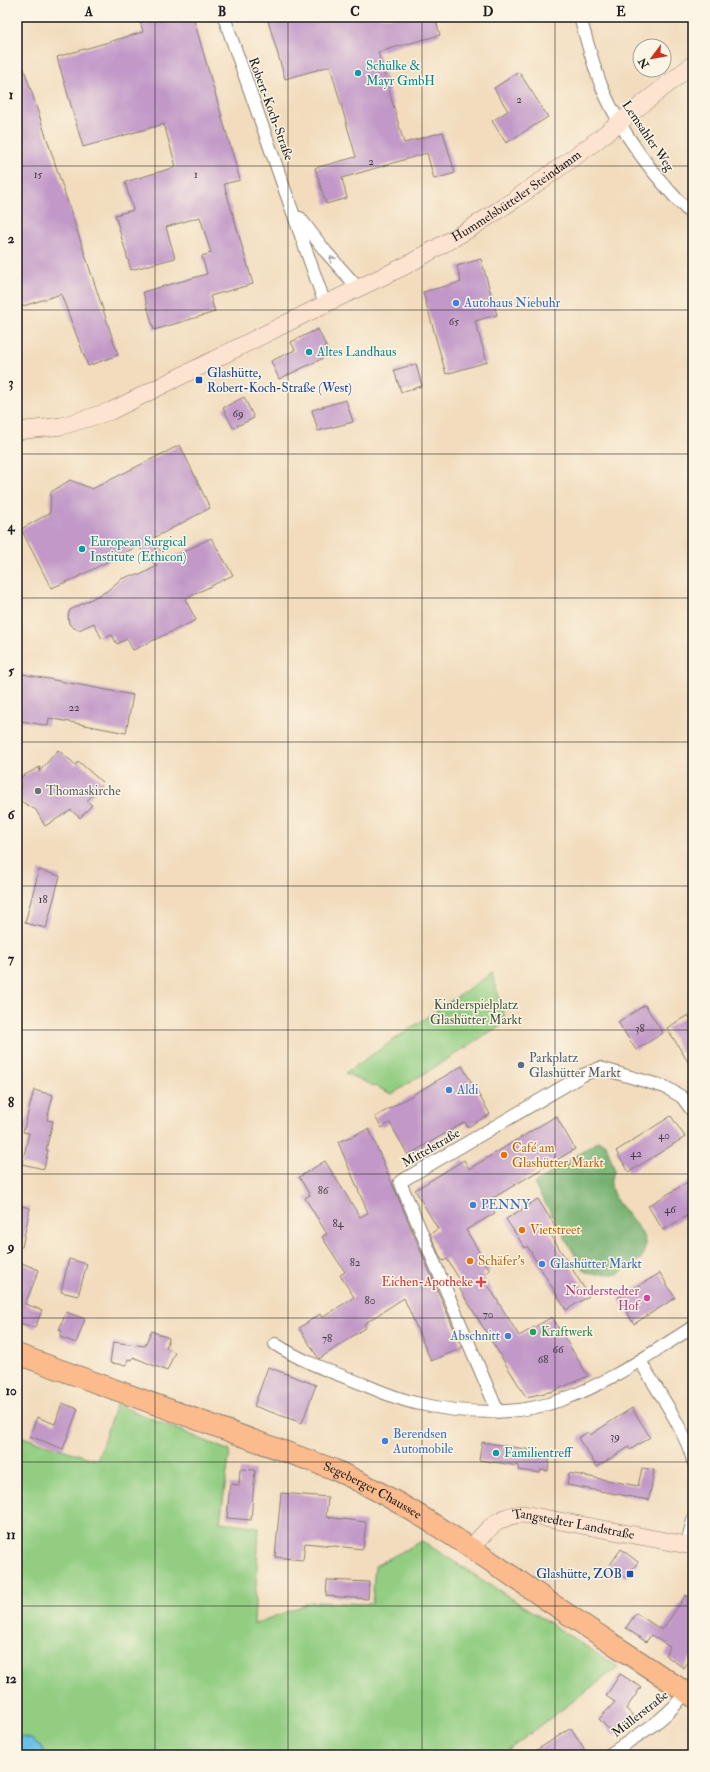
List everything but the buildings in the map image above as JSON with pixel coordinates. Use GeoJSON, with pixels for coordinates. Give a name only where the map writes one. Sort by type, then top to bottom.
{"type":"FeatureCollection","features":[{"type":"Feature","properties":{"kind":"main road","name":"Segeberger Chaussee"},"geometry":{"type":"LineString","coordinates":[[17,1354],[333,1469],[390,1497],[472,1548],[689,1694]]}},
{"type":"Feature","properties":{"kind":"street","name":"Robert-Koch-Straße"},"geometry":{"type":"LineString","coordinates":[[224,17],[325,304]]}},
{"type":"Feature","properties":{"kind":"street","name":"Lemsahler Weg"},"geometry":{"type":"LineString","coordinates":[[580,17],[599,80],[612,108],[640,153],[671,193],[693,216]]}},
{"type":"Feature","properties":{"kind":"street","name":"Hummelsbütteler Steindamm"},"geometry":{"type":"LineString","coordinates":[[17,431],[62,426],[111,411],[325,304],[407,265],[471,228],[514,200],[620,122],[693,64]]}},
{"type":"Feature","properties":{"kind":"street","name":"Robert-Koch-Straße"},"geometry":{"type":"LineString","coordinates":[[293,210],[326,252],[358,288]]}},
{"type":"Feature","properties":{"kind":"street","name":"Mittelstraße"},"geometry":{"type":"LineString","coordinates":[[498,1412],[400,1182],[583,1075],[600,1068],[665,1087],[682,1097],[693,1112]]}},
{"type":"Feature","properties":{"kind":"street"},"geometry":{"type":"LineString","coordinates":[[275,1344],[295,1357],[388,1394],[419,1404],[470,1412],[498,1412],[522,1409],[561,1400],[599,1383],[640,1360],[693,1327]]}},
{"type":"Feature","properties":{"kind":"street"},"geometry":{"type":"LineString","coordinates":[[640,1360],[680,1429],[693,1461]]}},
{"type":"Feature","properties":{"kind":"street","name":"Tangstedter Landstraße"},"geometry":{"type":"LineString","coordinates":[[472,1548],[481,1535],[492,1525],[514,1515],[523,1514],[691,1546]]}},
{"type":"Feature","properties":{"kind":"street"},"geometry":{"type":"LineString","coordinates":[[691,1546],[693,1520]]}},
{"type":"Feature","properties":{"kind":"street","name":"Müllerstraße"},"geometry":{"type":"LineString","coordinates":[[609,1755],[662,1717],[689,1694]]}},
{"type":"Feature","properties":{"kind":"green space","name":"Kinderspielplatz Glashütter Markt"},"geometry":{"type":"Polygon","coordinates":[[[492,973],[506,1022],[392,1094],[345,1073],[492,973]]]}},
{"type":"Feature","properties":{"kind":"green space"},"geometry":{"type":"Polygon","coordinates":[[[598,1141],[606,1144],[615,1171],[611,1181],[616,1199],[638,1226],[645,1242],[642,1258],[618,1274],[591,1274],[584,1271],[534,1184],[598,1141]]]}},
{"type":"Feature","properties":{"kind":"green space"},"geometry":{"type":"Polygon","coordinates":[[[116,1404],[230,1451],[220,1522],[259,1527],[254,1624],[312,1602],[372,1604],[375,1566],[422,1541],[618,1667],[502,1755],[49,1755],[33,1740],[20,1736],[17,1738],[17,1450],[22,1437],[97,1460],[116,1404]]]}},
{"type":"Feature","properties":{"kind":"water"},"geometry":{"type":"Polygon","coordinates":[[[20,1736],[33,1740],[49,1755],[17,1755],[17,1738],[20,1736]]]}},
{"type":"Feature","properties":{"kind":"place","name":"Schülke & Mayr GmbH"},"geometry":{"type":"Point","coordinates":[358,73]}},
{"type":"Feature","properties":{"kind":"place","name":"Autohaus Niebuhr"},"geometry":{"type":"Point","coordinates":[456,303]}},
{"type":"Feature","properties":{"kind":"place","name":"Altes Landhaus"},"geometry":{"type":"Point","coordinates":[309,352]}},
{"type":"Feature","properties":{"kind":"place","name":"Glashütte, Robert-Koch-Straße (West)"},"geometry":{"type":"Point","coordinates":[199,380]}},
{"type":"Feature","properties":{"kind":"place","name":"European Surgical Institute (Ethicon)"},"geometry":{"type":"Point","coordinates":[82,549]}},
{"type":"Feature","properties":{"kind":"place","name":"Thomaskirche"},"geometry":{"type":"Point","coordinates":[38,791]}},
{"type":"Feature","properties":{"kind":"place","name":"Parkplatz Glashütter Markt"},"geometry":{"type":"Point","coordinates":[521,1065]}},
{"type":"Feature","properties":{"kind":"place","name":"Aldi"},"geometry":{"type":"Point","coordinates":[449,1090]}},
{"type":"Feature","properties":{"kind":"place","name":"Café am Glashütter Markt"},"geometry":{"type":"Point","coordinates":[504,1155]}},
{"type":"Feature","properties":{"kind":"place","name":"PENNY"},"geometry":{"type":"Point","coordinates":[473,1205]}},
{"type":"Feature","properties":{"kind":"place","name":"Vietstreet"},"geometry":{"type":"Point","coordinates":[522,1230]}},
{"type":"Feature","properties":{"kind":"place","name":"Schäfer's"},"geometry":{"type":"Point","coordinates":[470,1261]}},
{"type":"Feature","properties":{"kind":"place","name":"Glashütter Markt"},"geometry":{"type":"Point","coordinates":[542,1264]}},
{"type":"Feature","properties":{"kind":"place","name":"Eichen-Apotheke"},"geometry":{"type":"Point","coordinates":[481,1282]}},
{"type":"Feature","properties":{"kind":"place","name":"Norderstedter Hof"},"geometry":{"type":"Point","coordinates":[647,1298]}},
{"type":"Feature","properties":{"kind":"place","name":"Kraftwerk"},"geometry":{"type":"Point","coordinates":[533,1332]}},
{"type":"Feature","properties":{"kind":"place","name":"Abschnitt"},"geometry":{"type":"Point","coordinates":[508,1336]}},
{"type":"Feature","properties":{"kind":"place","name":"Berendsen Automobile"},"geometry":{"type":"Point","coordinates":[385,1441]}},
{"type":"Feature","properties":{"kind":"place","name":"Familientreff"},"geometry":{"type":"Point","coordinates":[496,1453]}},
{"type":"Feature","properties":{"kind":"place","name":"Glashütte, ZOB"},"geometry":{"type":"Point","coordinates":[630,1574]}}]}
